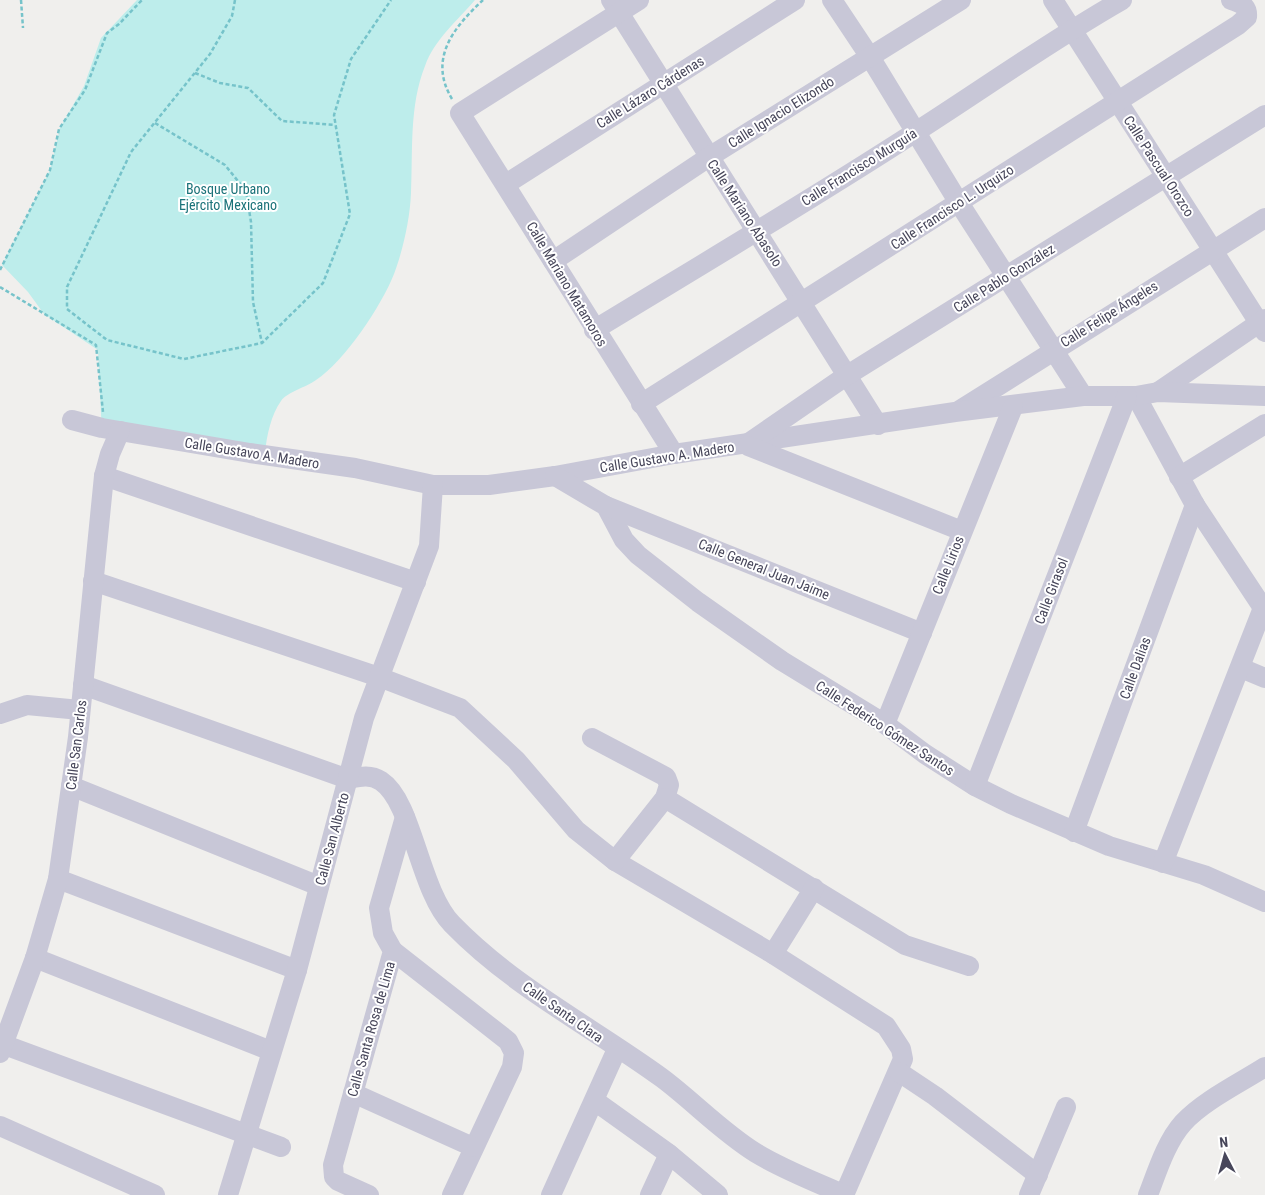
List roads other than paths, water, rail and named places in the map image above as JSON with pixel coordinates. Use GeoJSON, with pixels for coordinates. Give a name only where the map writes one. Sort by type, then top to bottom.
{"type":"FeatureCollection","features":[{"type":"Feature","properties":{"kind":"street"},"geometry":{"type":"LineString","coordinates":[[615,6],[639,0]]}},
{"type":"Feature","properties":{"kind":"street","name":"Calle Lázaro Cárdenas"},"geometry":{"type":"LineString","coordinates":[[506,184],[795,0]]}},
{"type":"Feature","properties":{"kind":"street"},"geometry":{"type":"LineString","coordinates":[[832,0],[870,57],[959,204],[1083,396]]}},
{"type":"Feature","properties":{"kind":"street","name":"Calle Ignacio Elizondo"},"geometry":{"type":"LineString","coordinates":[[552,261],[708,157],[961,0]]}},
{"type":"Feature","properties":{"kind":"street","name":"Calle Pascual Orozco"},"geometry":{"type":"LineString","coordinates":[[1053,0],[1212,250],[1263,324]]}},
{"type":"Feature","properties":{"kind":"street","name":"Calle Francisco Murguía"},"geometry":{"type":"LineString","coordinates":[[594,330],[915,132],[1071,29],[1122,0]]}},
{"type":"Feature","properties":{"kind":"street","name":"Calle Francisco L. Urquizo"},"geometry":{"type":"LineString","coordinates":[[641,404],[959,204],[1244,21],[1247,11],[1235,2]]}},
{"type":"Feature","properties":{"kind":"street","name":"Calle Mariano Abasolo"},"geometry":{"type":"LineString","coordinates":[[615,6],[708,157],[757,231],[878,425]]}},
{"type":"Feature","properties":{"kind":"street","name":"Calle Mariano Matamoros"},"geometry":{"type":"LineString","coordinates":[[615,6],[460,113],[506,184],[594,330],[674,454]]}},
{"type":"Feature","properties":{"kind":"street","name":"Calle Pablo González"},"geometry":{"type":"LineString","coordinates":[[746,445],[846,376],[1265,115]]}},
{"type":"Feature","properties":{"kind":"street","name":"Calle Felipe Ángeles"},"geometry":{"type":"LineString","coordinates":[[956,412],[1265,218]]}},
{"type":"Feature","properties":{"kind":"street"},"geometry":{"type":"LineString","coordinates":[[1158,392],[1263,324]]}},
{"type":"Feature","properties":{"kind":"street","name":"Calle Gustavo A. Madero"},"geometry":{"type":"LineString","coordinates":[[72,420],[120,431],[250,454],[355,468],[433,485],[489,485],[555,476],[674,454],[746,445],[956,412],[1083,396],[1132,396],[1158,392],[1265,396]]}},
{"type":"Feature","properties":{"kind":"street"},"geometry":{"type":"LineString","coordinates":[[1132,396],[1195,505],[1264,610],[1164,863]]}},
{"type":"Feature","properties":{"kind":"street","name":"Calle Girasol"},"geometry":{"type":"LineString","coordinates":[[975,786],[1132,396]]}},
{"type":"Feature","properties":{"kind":"street","name":"Calle Lirios"},"geometry":{"type":"LineString","coordinates":[[885,724],[1012,406]]}},
{"type":"Feature","properties":{"kind":"street"},"geometry":{"type":"LineString","coordinates":[[1180,477],[1265,424]]}},
{"type":"Feature","properties":{"kind":"street","name":"Calle San Carlos"},"geometry":{"type":"LineString","coordinates":[[1,1049],[35,958],[58,879],[83,684],[104,476],[110,454],[120,431]]}},
{"type":"Feature","properties":{"kind":"street"},"geometry":{"type":"LineString","coordinates":[[746,445],[962,531]]}},
{"type":"Feature","properties":{"kind":"street"},"geometry":{"type":"LineString","coordinates":[[104,476],[416,582]]}},
{"type":"Feature","properties":{"kind":"street"},"geometry":{"type":"LineString","coordinates":[[555,476],[606,506]]}},
{"type":"Feature","properties":{"kind":"street","name":"Calle San Alberto"},"geometry":{"type":"LineString","coordinates":[[228,1195],[297,970],[364,718],[416,582],[430,538],[433,485]]}},
{"type":"Feature","properties":{"kind":"street","name":"Calle Dalias"},"geometry":{"type":"LineString","coordinates":[[1074,832],[1195,505]]}},
{"type":"Feature","properties":{"kind":"street","name":"Calle Federico Gómez Santos"},"geometry":{"type":"LineString","coordinates":[[606,506],[624,540],[664,578],[782,662],[885,724],[925,754],[975,786],[1074,832],[1138,856],[1204,875],[1264,897]]}},
{"type":"Feature","properties":{"kind":"street","name":"Calle General Juan Jaime"},"geometry":{"type":"LineString","coordinates":[[606,506],[922,632]]}},
{"type":"Feature","properties":{"kind":"street"},"geometry":{"type":"LineString","coordinates":[[93,581],[379,677],[444,700],[460,708],[474,718],[516,760],[576,830],[615,861],[772,954],[886,1026],[901,1049],[903,1059],[899,1072],[844,1195]]}},
{"type":"Feature","properties":{"kind":"street"},"geometry":{"type":"LineString","coordinates":[[1241,668],[1265,678]]}},
{"type":"Feature","properties":{"kind":"street"},"geometry":{"type":"LineString","coordinates":[[83,684],[348,779]]}},
{"type":"Feature","properties":{"kind":"street"},"geometry":{"type":"LineString","coordinates":[[0,714],[15,707],[27,706],[80,710]]}},
{"type":"Feature","properties":{"kind":"street"},"geometry":{"type":"LineString","coordinates":[[592,738],[666,777],[670,785],[665,798],[615,861]]}},
{"type":"Feature","properties":{"kind":"street","name":"Calle Santa Clara"},"geometry":{"type":"LineString","coordinates":[[348,779],[362,776],[381,781],[390,790],[405,816],[429,886],[447,919],[500,967],[661,1078],[756,1153],[844,1195]]}},
{"type":"Feature","properties":{"kind":"street"},"geometry":{"type":"LineString","coordinates":[[71,786],[319,886]]}},
{"type":"Feature","properties":{"kind":"street"},"geometry":{"type":"LineString","coordinates":[[665,798],[905,945],[968,966]]}},
{"type":"Feature","properties":{"kind":"street","name":"Calle Santa Rosa de Lima"},"geometry":{"type":"LineString","coordinates":[[369,1195],[338,1181],[333,1172],[334,1158],[393,951],[383,933],[379,908],[405,816]]}},
{"type":"Feature","properties":{"kind":"street"},"geometry":{"type":"LineString","coordinates":[[58,879],[297,970]]}},
{"type":"Feature","properties":{"kind":"street"},"geometry":{"type":"LineString","coordinates":[[772,954],[814,888]]}},
{"type":"Feature","properties":{"kind":"street"},"geometry":{"type":"LineString","coordinates":[[393,951],[508,1041],[514,1053],[512,1067],[452,1195]]}},
{"type":"Feature","properties":{"kind":"street"},"geometry":{"type":"LineString","coordinates":[[35,958],[271,1051]]}},
{"type":"Feature","properties":{"kind":"street"},"geometry":{"type":"LineString","coordinates":[[1,1049],[247,1134],[282,1148]]}},
{"type":"Feature","properties":{"kind":"street"},"geometry":{"type":"LineString","coordinates":[[551,1195],[617,1049]]}},
{"type":"Feature","properties":{"kind":"street"},"geometry":{"type":"LineString","coordinates":[[1148,1195],[1176,1132],[1183,1122],[1198,1110],[1265,1067]]}},
{"type":"Feature","properties":{"kind":"street"},"geometry":{"type":"LineString","coordinates":[[899,1072],[935,1096],[1038,1175]]}},
{"type":"Feature","properties":{"kind":"street"},"geometry":{"type":"LineString","coordinates":[[353,1094],[473,1147]]}},
{"type":"Feature","properties":{"kind":"street"},"geometry":{"type":"LineString","coordinates":[[595,1101],[669,1154],[718,1195]]}},
{"type":"Feature","properties":{"kind":"street"},"geometry":{"type":"LineString","coordinates":[[1029,1195],[1066,1107]]}},
{"type":"Feature","properties":{"kind":"street"},"geometry":{"type":"LineString","coordinates":[[0,1126],[155,1195]]}},
{"type":"Feature","properties":{"kind":"street"},"geometry":{"type":"LineString","coordinates":[[650,1195],[669,1154]]}},
{"type":"Feature","properties":{"kind":"park label","name":"Bosque Urbano Ejército Mexicano"},"geometry":{"type":"Point","coordinates":[228,197]}}]}
